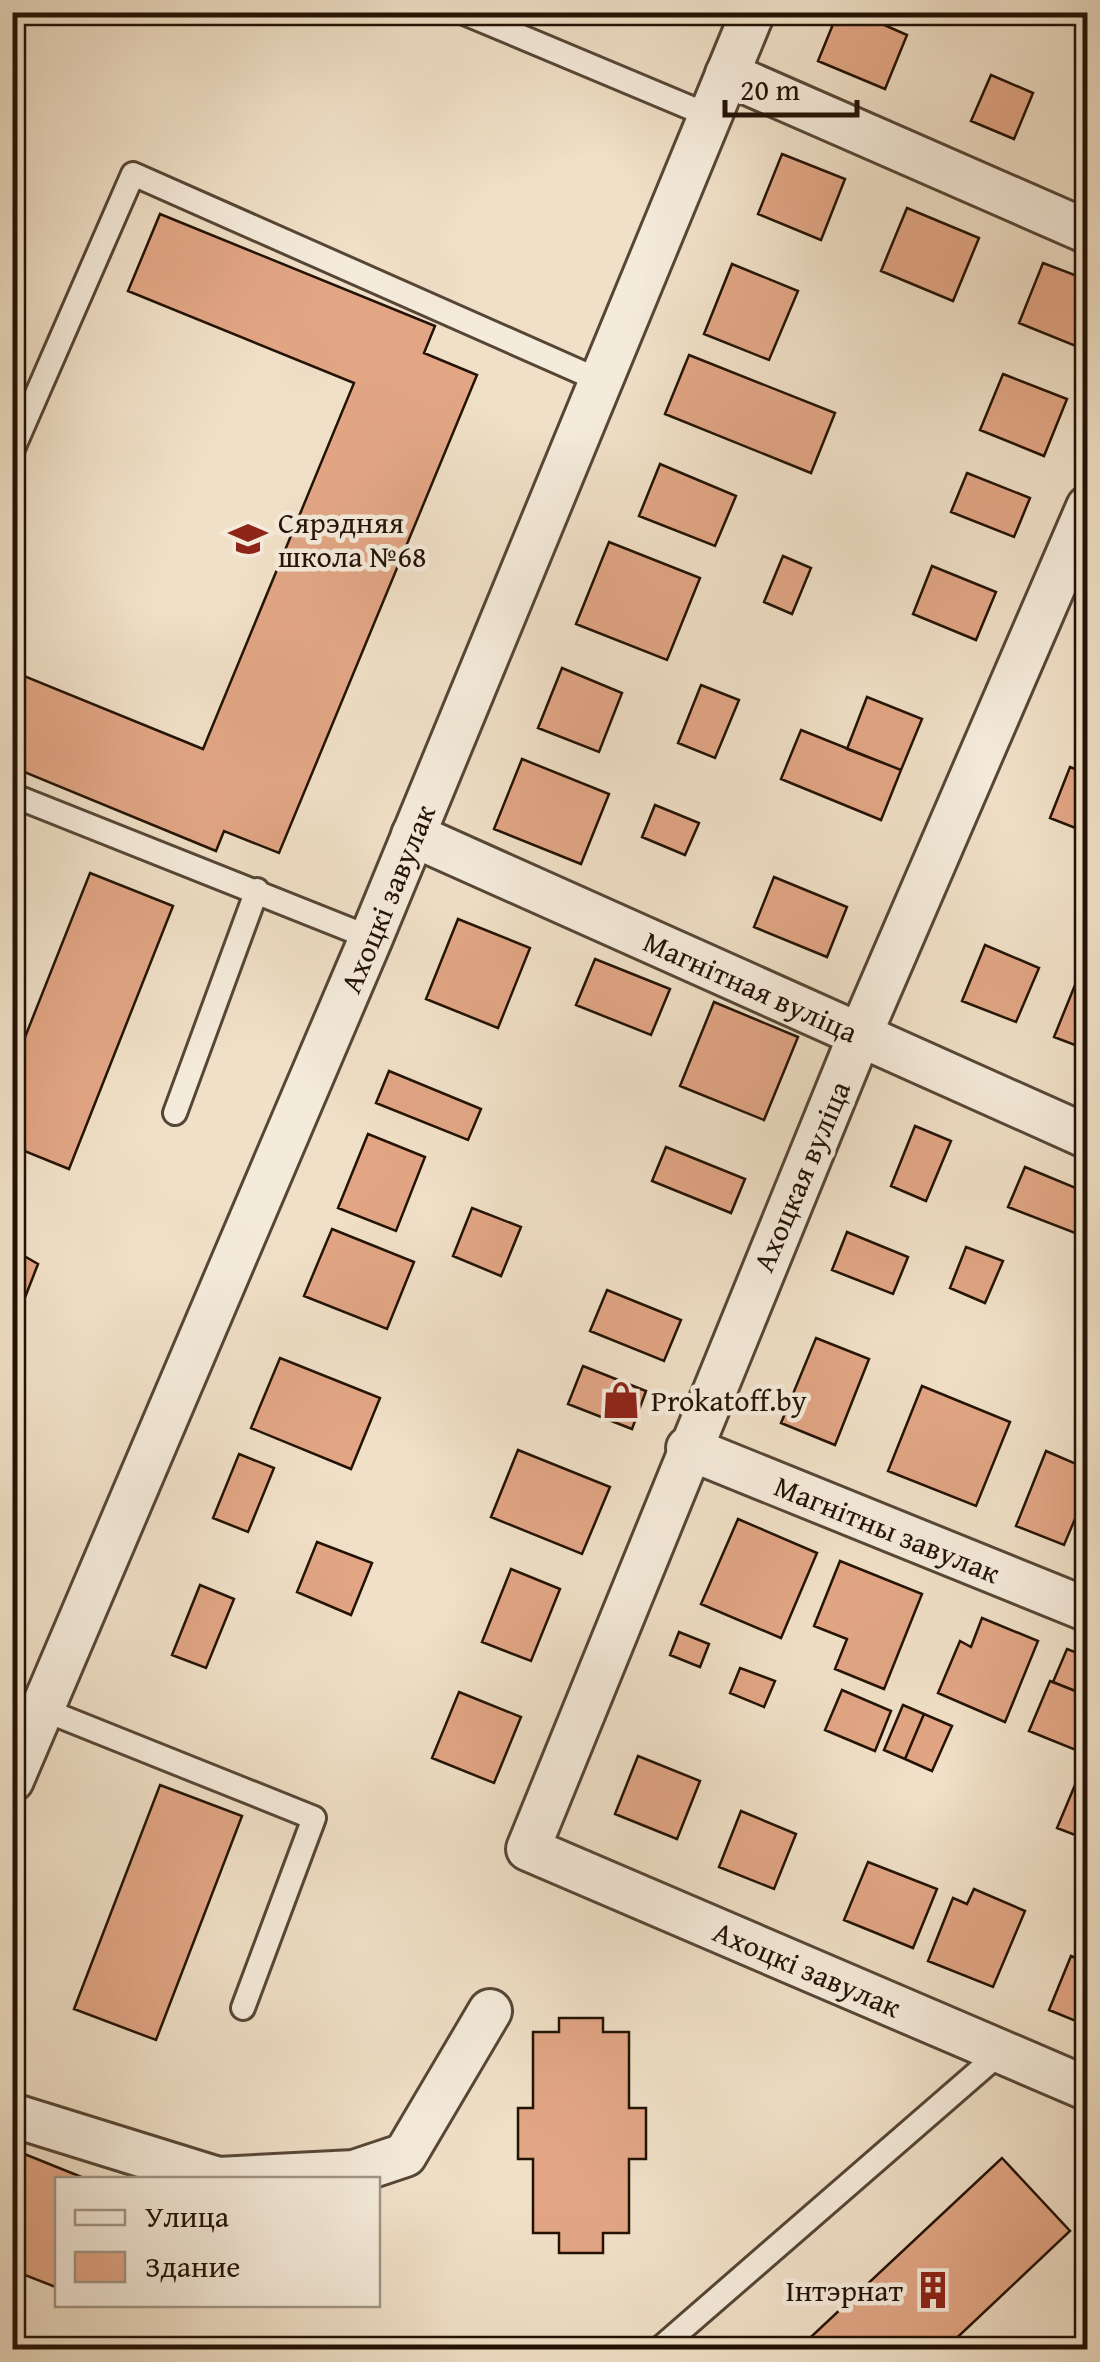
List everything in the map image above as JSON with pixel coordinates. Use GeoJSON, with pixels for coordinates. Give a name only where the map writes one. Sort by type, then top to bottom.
{"type":"FeatureCollection","features":[{"type":"Feature","properties":{"kind":"street","name":"Ахоцкі завулак"},"geometry":{"type":"LineString","coordinates":[[12,1780],[370,938],[753,12]]}},
{"type":"Feature","properties":{"kind":"street"},"geometry":{"type":"LineString","coordinates":[[727,74],[1088,232]]}},
{"type":"Feature","properties":{"kind":"street","name":"Ахоцкая вуліца"},"geometry":{"type":"LineString","coordinates":[[528,1849],[688,1448],[859,1036],[1088,507]]}},
{"type":"Feature","properties":{"kind":"street","name":"Магнітная вуліца"},"geometry":{"type":"LineString","coordinates":[[413,835],[1088,1136]]}},
{"type":"Feature","properties":{"kind":"street","name":"Магнітны завулак"},"geometry":{"type":"LineString","coordinates":[[688,1448],[1088,1610]]}},
{"type":"Feature","properties":{"kind":"street","name":"Ахоцкі завулак"},"geometry":{"type":"LineString","coordinates":[[528,1849],[1088,2089]]}},
{"type":"Feature","properties":{"kind":"street"},"geometry":{"type":"LineString","coordinates":[[269,2177],[354,2172],[405,2155],[490,2011]]}},
{"type":"Feature","properties":{"kind":"street"},"geometry":{"type":"LineString","coordinates":[[12,2115],[208,2177]]}},
{"type":"Feature","properties":{"kind":"lane"},"geometry":{"type":"LineString","coordinates":[[462,12],[710,116]]}},
{"type":"Feature","properties":{"kind":"lane"},"geometry":{"type":"LineString","coordinates":[[12,451],[133,174],[601,380]]}},
{"type":"Feature","properties":{"kind":"lane"},"geometry":{"type":"LineString","coordinates":[[12,795],[258,890],[370,938]]}},
{"type":"Feature","properties":{"kind":"lane"},"geometry":{"type":"LineString","coordinates":[[175,1113],[258,890]]}},
{"type":"Feature","properties":{"kind":"lane"},"geometry":{"type":"LineString","coordinates":[[42,1709],[314,1818],[243,2008]]}},
{"type":"Feature","properties":{"kind":"lane"},"geometry":{"type":"LineString","coordinates":[[658,2350],[1001,2052]]}},
{"type":"Feature","properties":{"kind":"building"},"geometry":{"type":"Polygon","coordinates":[[[838,12],[855,12],[907,35],[885,89],[818,61],[838,12]]]}},
{"type":"Feature","properties":{"kind":"building"},"geometry":{"type":"Polygon","coordinates":[[[991,75],[1033,93],[1014,139],[971,121],[991,75]]]}},
{"type":"Feature","properties":{"kind":"building"},"geometry":{"type":"Polygon","coordinates":[[[782,154],[845,179],[821,240],[758,214],[782,154]]]}},
{"type":"Feature","properties":{"kind":"building"},"geometry":{"type":"Polygon","coordinates":[[[907,208],[979,238],[953,301],[881,271],[907,208]]]}},
{"type":"Feature","properties":{"kind":"building"},"geometry":{"type":"Polygon","coordinates":[[[160,214],[435,326],[424,353],[477,375],[279,853],[224,831],[216,851],[12,767],[12,671],[203,749],[354,383],[128,291],[160,214]]]}},
{"type":"Feature","properties":{"kind":"building"},"geometry":{"type":"Polygon","coordinates":[[[1043,263],[1088,280],[1088,351],[1019,323],[1043,263]]]}},
{"type":"Feature","properties":{"kind":"building"},"geometry":{"type":"Polygon","coordinates":[[[732,264],[798,291],[769,360],[704,334],[732,264]]]}},
{"type":"Feature","properties":{"kind":"building"},"geometry":{"type":"Polygon","coordinates":[[[689,355],[835,413],[811,473],[665,414],[689,355]]]}},
{"type":"Feature","properties":{"kind":"building"},"geometry":{"type":"Polygon","coordinates":[[[1003,374],[1067,399],[1044,456],[980,430],[1003,374]]]}},
{"type":"Feature","properties":{"kind":"building"},"geometry":{"type":"Polygon","coordinates":[[[660,464],[736,496],[715,546],[639,516],[660,464]]]}},
{"type":"Feature","properties":{"kind":"building"},"geometry":{"type":"Polygon","coordinates":[[[967,473],[1030,498],[1014,537],[951,512],[967,473]]]}},
{"type":"Feature","properties":{"kind":"building"},"geometry":{"type":"Polygon","coordinates":[[[609,542],[700,578],[667,660],[576,624],[609,542]]]}},
{"type":"Feature","properties":{"kind":"building"},"geometry":{"type":"Polygon","coordinates":[[[783,556],[811,568],[792,614],[764,602],[783,556]]]}},
{"type":"Feature","properties":{"kind":"building"},"geometry":{"type":"Polygon","coordinates":[[[932,566],[996,592],[976,640],[913,614],[932,566]]]}},
{"type":"Feature","properties":{"kind":"building"},"geometry":{"type":"Polygon","coordinates":[[[562,668],[622,693],[599,752],[538,728],[562,668]]]}},
{"type":"Feature","properties":{"kind":"building"},"geometry":{"type":"Polygon","coordinates":[[[701,685],[739,700],[715,758],[678,743],[701,685]]]}},
{"type":"Feature","properties":{"kind":"building"},"geometry":{"type":"Polygon","coordinates":[[[867,697],[922,719],[901,770],[847,749],[867,697]]]}},
{"type":"Feature","properties":{"kind":"building"},"geometry":{"type":"Polygon","coordinates":[[[801,730],[901,770],[881,820],[781,779],[801,730]]]}},
{"type":"Feature","properties":{"kind":"building"},"geometry":{"type":"Polygon","coordinates":[[[522,759],[609,794],[581,864],[494,829],[522,759]]]}},
{"type":"Feature","properties":{"kind":"building"},"geometry":{"type":"Polygon","coordinates":[[[1070,767],[1088,774],[1088,833],[1050,818],[1070,767]]]}},
{"type":"Feature","properties":{"kind":"building"},"geometry":{"type":"Polygon","coordinates":[[[655,805],[699,823],[685,855],[642,837],[655,805]]]}},
{"type":"Feature","properties":{"kind":"building"},"geometry":{"type":"Polygon","coordinates":[[[90,873],[173,906],[69,1169],[12,1146],[12,1070],[90,873]]]}},
{"type":"Feature","properties":{"kind":"building"},"geometry":{"type":"Polygon","coordinates":[[[774,877],[847,907],[827,957],[754,927],[774,877]]]}},
{"type":"Feature","properties":{"kind":"building"},"geometry":{"type":"Polygon","coordinates":[[[458,919],[530,948],[498,1028],[426,999],[458,919]]]}},
{"type":"Feature","properties":{"kind":"building"},"geometry":{"type":"Polygon","coordinates":[[[985,945],[1039,968],[1016,1022],[962,1001],[985,945]]]}},
{"type":"Feature","properties":{"kind":"building"},"geometry":{"type":"Polygon","coordinates":[[[595,959],[670,989],[651,1035],[576,1005],[595,959]]]}},
{"type":"Feature","properties":{"kind":"building"},"geometry":{"type":"Polygon","coordinates":[[[1077,980],[1088,984],[1088,1050],[1054,1037],[1077,980]]]}},
{"type":"Feature","properties":{"kind":"building"},"geometry":{"type":"Polygon","coordinates":[[[714,1002],[798,1037],[764,1120],[680,1086],[714,1002]]]}},
{"type":"Feature","properties":{"kind":"building"},"geometry":{"type":"Polygon","coordinates":[[[389,1071],[481,1109],[468,1140],[376,1103],[389,1071]]]}},
{"type":"Feature","properties":{"kind":"building"},"geometry":{"type":"Polygon","coordinates":[[[915,1126],[951,1141],[926,1201],[891,1186],[915,1126]]]}},
{"type":"Feature","properties":{"kind":"building"},"geometry":{"type":"Polygon","coordinates":[[[368,1134],[425,1157],[396,1231],[338,1208],[368,1134]]]}},
{"type":"Feature","properties":{"kind":"building"},"geometry":{"type":"Polygon","coordinates":[[[666,1147],[745,1179],[731,1213],[652,1181],[666,1147]]]}},
{"type":"Feature","properties":{"kind":"building"},"geometry":{"type":"Polygon","coordinates":[[[1025,1167],[1088,1193],[1088,1238],[1008,1207],[1025,1167]]]}},
{"type":"Feature","properties":{"kind":"building"},"geometry":{"type":"Polygon","coordinates":[[[472,1208],[521,1227],[501,1276],[453,1256],[472,1208]]]}},
{"type":"Feature","properties":{"kind":"building"},"geometry":{"type":"Polygon","coordinates":[[[332,1229],[414,1262],[387,1329],[304,1296],[332,1229]]]}},
{"type":"Feature","properties":{"kind":"building"},"geometry":{"type":"Polygon","coordinates":[[[847,1232],[908,1257],[893,1294],[832,1270],[847,1232]]]}},
{"type":"Feature","properties":{"kind":"building"},"geometry":{"type":"Polygon","coordinates":[[[966,1247],[1003,1261],[985,1303],[950,1288],[966,1247]]]}},
{"type":"Feature","properties":{"kind":"building"},"geometry":{"type":"Polygon","coordinates":[[[12,1249],[38,1264],[17,1318],[12,1317],[12,1249]]]}},
{"type":"Feature","properties":{"kind":"building"},"geometry":{"type":"Polygon","coordinates":[[[607,1290],[681,1320],[664,1361],[590,1331],[607,1290]]]}},
{"type":"Feature","properties":{"kind":"building"},"geometry":{"type":"Polygon","coordinates":[[[816,1338],[869,1359],[835,1445],[781,1423],[816,1338]]]}},
{"type":"Feature","properties":{"kind":"building"},"geometry":{"type":"Polygon","coordinates":[[[280,1358],[380,1398],[351,1469],[251,1428],[280,1358]]]}},
{"type":"Feature","properties":{"kind":"building"},"geometry":{"type":"Polygon","coordinates":[[[583,1366],[646,1391],[632,1429],[568,1404],[583,1366]]]}},
{"type":"Feature","properties":{"kind":"building"},"geometry":{"type":"Polygon","coordinates":[[[922,1386],[1010,1422],[976,1506],[888,1471],[922,1386]]]}},
{"type":"Feature","properties":{"kind":"building"},"geometry":{"type":"Polygon","coordinates":[[[518,1450],[610,1487],[582,1554],[491,1517],[518,1450]]]}},
{"type":"Feature","properties":{"kind":"building"},"geometry":{"type":"Polygon","coordinates":[[[1046,1451],[1088,1469],[1088,1488],[1064,1545],[1016,1526],[1046,1451]]]}},
{"type":"Feature","properties":{"kind":"building"},"geometry":{"type":"Polygon","coordinates":[[[239,1454],[274,1468],[248,1532],[213,1518],[239,1454]]]}},
{"type":"Feature","properties":{"kind":"building"},"geometry":{"type":"Polygon","coordinates":[[[738,1519],[817,1553],[781,1638],[701,1604],[738,1519]]]}},
{"type":"Feature","properties":{"kind":"building"},"geometry":{"type":"Polygon","coordinates":[[[317,1542],[372,1563],[351,1615],[297,1592],[317,1542]]]}},
{"type":"Feature","properties":{"kind":"building"},"geometry":{"type":"Polygon","coordinates":[[[840,1561],[922,1594],[884,1689],[835,1669],[847,1639],[814,1626],[840,1561]]]}},
{"type":"Feature","properties":{"kind":"building"},"geometry":{"type":"Polygon","coordinates":[[[511,1569],[560,1589],[531,1661],[482,1642],[511,1569]]]}},
{"type":"Feature","properties":{"kind":"building"},"geometry":{"type":"Polygon","coordinates":[[[200,1585],[234,1599],[206,1668],[172,1655],[200,1585]]]}},
{"type":"Feature","properties":{"kind":"building"},"geometry":{"type":"Polygon","coordinates":[[[982,1618],[1038,1641],[1005,1722],[938,1693],[960,1641],[971,1647],[982,1618]]]}},
{"type":"Feature","properties":{"kind":"building"},"geometry":{"type":"Polygon","coordinates":[[[679,1632],[709,1644],[700,1667],[670,1655],[679,1632]]]}},
{"type":"Feature","properties":{"kind":"building"},"geometry":{"type":"Polygon","coordinates":[[[1067,1649],[1088,1657],[1088,1696],[1053,1682],[1067,1649]]]}},
{"type":"Feature","properties":{"kind":"building"},"geometry":{"type":"Polygon","coordinates":[[[740,1668],[775,1681],[764,1707],[730,1693],[740,1668]]]}},
{"type":"Feature","properties":{"kind":"building"},"geometry":{"type":"Polygon","coordinates":[[[1050,1681],[1088,1696],[1088,1755],[1029,1731],[1050,1681]]]}},
{"type":"Feature","properties":{"kind":"building"},"geometry":{"type":"Polygon","coordinates":[[[842,1690],[891,1711],[875,1751],[825,1730],[842,1690]]]}},
{"type":"Feature","properties":{"kind":"building"},"geometry":{"type":"Polygon","coordinates":[[[459,1692],[521,1717],[494,1783],[432,1758],[459,1692]]]}},
{"type":"Feature","properties":{"kind":"building"},"geometry":{"type":"Polygon","coordinates":[[[903,1705],[924,1714],[905,1759],[884,1750],[903,1705]]]}},
{"type":"Feature","properties":{"kind":"building"},"geometry":{"type":"Polygon","coordinates":[[[924,1714],[952,1726],[932,1771],[905,1759],[924,1714]]]}},
{"type":"Feature","properties":{"kind":"building"},"geometry":{"type":"Polygon","coordinates":[[[638,1756],[700,1781],[677,1839],[615,1814],[638,1756]]]}},
{"type":"Feature","properties":{"kind":"building"},"geometry":{"type":"Polygon","coordinates":[[[160,1785],[242,1816],[156,2040],[74,2009],[160,1785]]]}},
{"type":"Feature","properties":{"kind":"building"},"geometry":{"type":"Polygon","coordinates":[[[1075,1785],[1088,1791],[1088,1840],[1057,1828],[1075,1785]]]}},
{"type":"Feature","properties":{"kind":"building"},"geometry":{"type":"Polygon","coordinates":[[[741,1811],[796,1834],[774,1889],[719,1867],[741,1811]]]}},
{"type":"Feature","properties":{"kind":"building"},"geometry":{"type":"Polygon","coordinates":[[[868,1862],[937,1889],[913,1948],[844,1920],[868,1862]]]}},
{"type":"Feature","properties":{"kind":"building"},"geometry":{"type":"Polygon","coordinates":[[[974,1889],[1025,1911],[993,1987],[928,1961],[953,1898],[967,1904],[974,1889]]]}},
{"type":"Feature","properties":{"kind":"building"},"geometry":{"type":"Polygon","coordinates":[[[1071,1956],[1088,1963],[1088,2026],[1049,2010],[1071,1956]]]}},
{"type":"Feature","properties":{"kind":"building"},"geometry":{"type":"Polygon","coordinates":[[[559,2018],[603,2018],[603,2032],[629,2032],[629,2108],[646,2108],[646,2159],[629,2159],[629,2233],[603,2233],[603,2253],[559,2253],[559,2233],[533,2233],[533,2159],[518,2159],[518,2108],[533,2108],[533,2032],[559,2032],[559,2018]]]}},
{"type":"Feature","properties":{"kind":"building"},"geometry":{"type":"Polygon","coordinates":[[[12,2149],[82,2177],[55,2177],[55,2287],[12,2270],[12,2149]]]}},
{"type":"Feature","properties":{"kind":"building","name":"Інтэрнат"},"geometry":{"type":"Polygon","coordinates":[[[1002,2158],[1070,2231],[944,2350],[797,2350],[1002,2158]]]}},
{"type":"Feature","properties":{"kind":"place","name":"Сярэдняя школа №68"},"geometry":{"type":"Point","coordinates":[248,539]}},
{"type":"Feature","properties":{"kind":"place","name":"Prokatoff.by"},"geometry":{"type":"Point","coordinates":[621,1400]}},
{"type":"Feature","properties":{"kind":"place","name":"Інтэрнат"},"geometry":{"type":"Point","coordinates":[933,2290]}}]}
